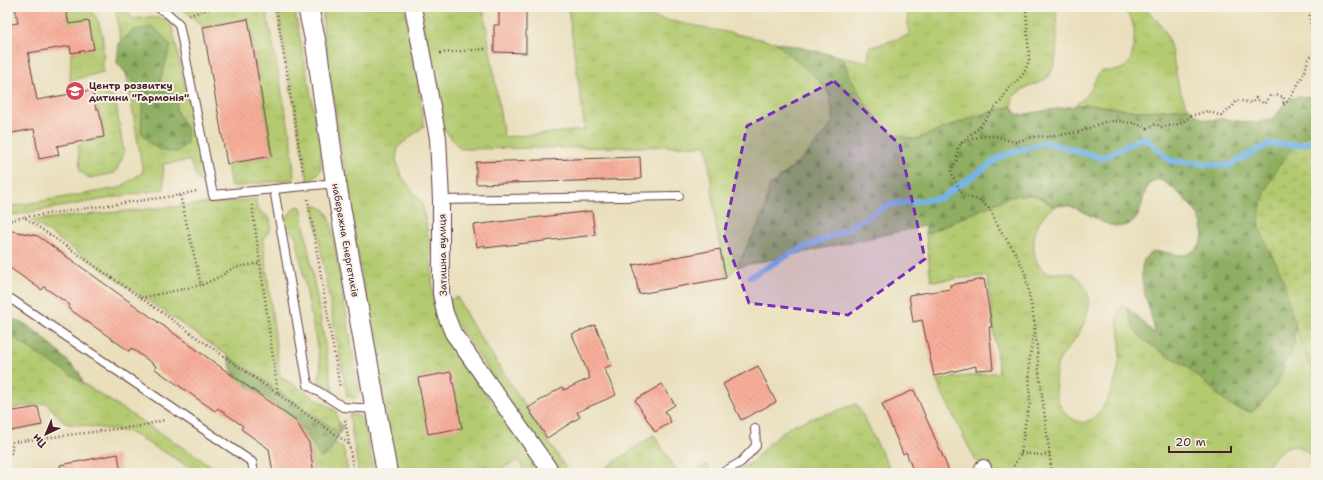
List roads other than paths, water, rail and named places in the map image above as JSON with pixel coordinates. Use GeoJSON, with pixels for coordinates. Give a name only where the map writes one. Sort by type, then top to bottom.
{"type":"FeatureCollection","features":[{"type":"Feature","properties":{"kind":"street","name":"набережна Енергетиків"},"geometry":{"type":"LineString","coordinates":[[308,7],[316,44],[336,183],[387,473]]}},
{"type":"Feature","properties":{"kind":"street","name":"Затишна вулиця"},"geometry":{"type":"LineString","coordinates":[[413,7],[438,138],[441,200],[441,293],[445,313],[453,332],[552,473]]}},
{"type":"Feature","properties":{"kind":"lane"},"geometry":{"type":"LineString","coordinates":[[157,7],[167,13],[179,24],[213,195],[336,183]]}},
{"type":"Feature","properties":{"kind":"lane"},"geometry":{"type":"LineString","coordinates":[[274,189],[308,384],[343,407],[376,409]]}},
{"type":"Feature","properties":{"kind":"lane"},"geometry":{"type":"LineString","coordinates":[[441,200],[679,196]]}},
{"type":"Feature","properties":{"kind":"lane"},"geometry":{"type":"LineString","coordinates":[[7,300],[11,299],[252,462],[254,473]]}},
{"type":"Feature","properties":{"kind":"lane"},"geometry":{"type":"LineString","coordinates":[[722,473],[741,462],[756,446],[755,429]]}},
{"type":"Feature","properties":{"kind":"waterway"},"geometry":{"type":"LineString","coordinates":[[750,277],[794,252],[837,234],[888,205],[941,198],[1002,156],[1045,142],[1102,158],[1144,137],[1171,161],[1228,166],[1269,144],[1298,145],[1316,141]]}},
{"type":"Feature","properties":{"kind":"place","name":"Центр розвитку дитини \"Гармонія\""},"geometry":{"type":"Point","coordinates":[75,91]}}]}
